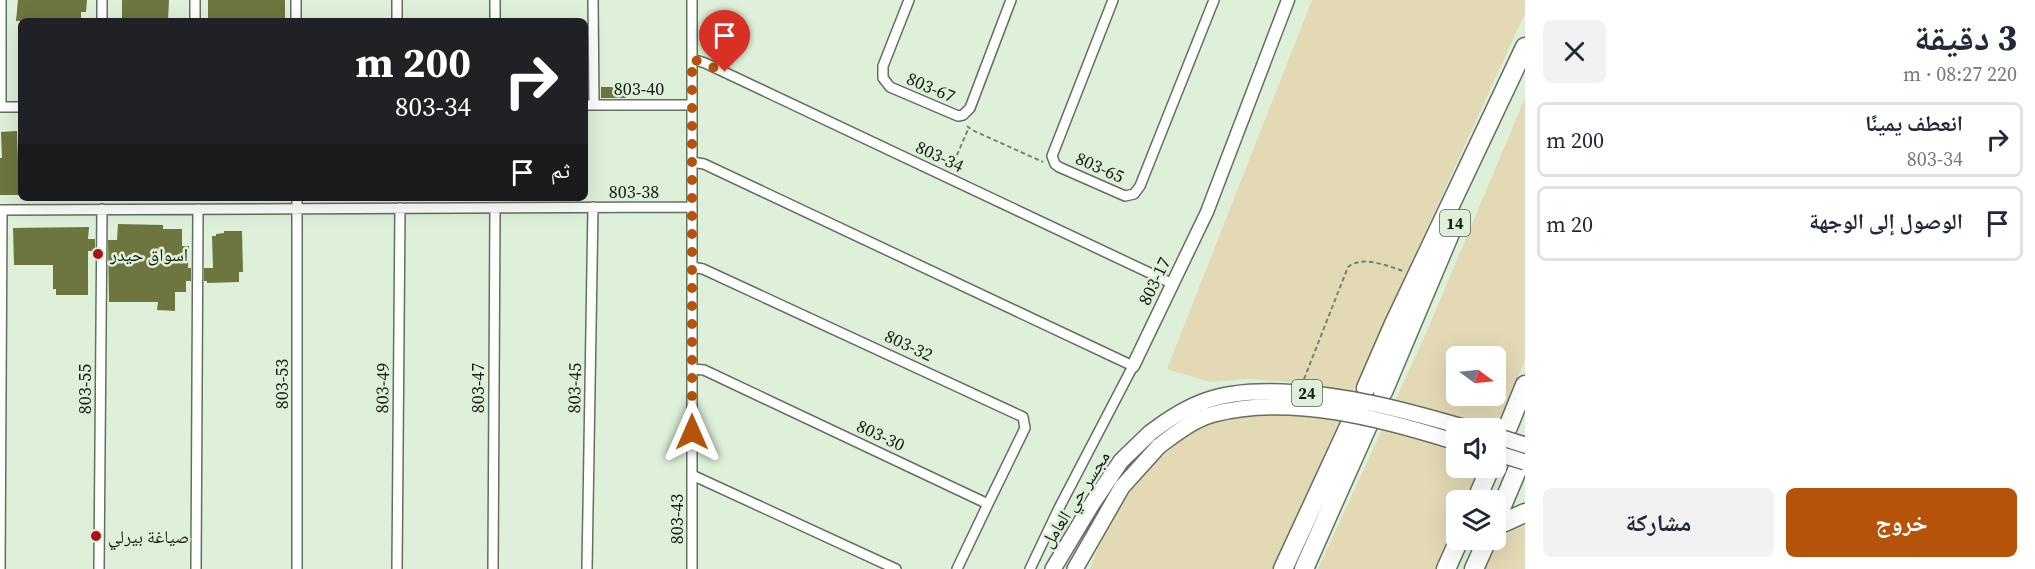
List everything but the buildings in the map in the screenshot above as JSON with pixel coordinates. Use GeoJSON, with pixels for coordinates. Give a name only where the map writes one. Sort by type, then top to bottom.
{"type":"FeatureCollection","features":[{"type":"Feature","properties":{"kind":"highway"},"geometry":{"type":"LineString","coordinates":[[1417,276],[1525,47]]}},
{"type":"Feature","properties":{"kind":"highway","name":"14"},"geometry":{"type":"LineString","coordinates":[[1417,276],[1374,390],[1525,54]]}},
{"type":"Feature","properties":{"kind":"highway"},"geometry":{"type":"LineString","coordinates":[[1506,424],[1525,385]]}},
{"type":"Feature","properties":{"kind":"highway"},"geometry":{"type":"LineString","coordinates":[[1283,569],[1359,423],[1304,569]]}},
{"type":"Feature","properties":{"kind":"highway"},"geometry":{"type":"LineString","coordinates":[[1506,499],[1522,465]]}},
{"type":"Feature","properties":{"kind":"highway"},"geometry":{"type":"LineString","coordinates":[[1506,522],[1525,513]]}},
{"type":"Feature","properties":{"kind":"highway"},"geometry":{"type":"LineString","coordinates":[[1446,569],[1455,550]]}},
{"type":"Feature","properties":{"kind":"highway"},"geometry":{"type":"LineString","coordinates":[[1474,569],[1483,550]]}},
{"type":"Feature","properties":{"kind":"main road","name":"مجسر حي العامل"},"geometry":{"type":"LineString","coordinates":[[1053,569],[1121,461],[1150,433],[1177,414],[1206,400],[1261,391],[1305,393],[1398,408],[1446,422]]}},
{"type":"Feature","properties":{"kind":"main road","name":"مجسر حي العامل"},"geometry":{"type":"LineString","coordinates":[[1075,569],[1122,487],[1159,446],[1184,428],[1213,414],[1255,408],[1300,408],[1340,412],[1394,423],[1446,438]]}},
{"type":"Feature","properties":{"kind":"main road"},"geometry":{"type":"LineString","coordinates":[[1506,434],[1525,445]]}},
{"type":"Feature","properties":{"kind":"main road"},"geometry":{"type":"LineString","coordinates":[[1506,458],[1522,465]]}},
{"type":"Feature","properties":{"kind":"street"},"geometry":{"type":"LineString","coordinates":[[1,0],[1,107],[18,107]]}},
{"type":"Feature","properties":{"kind":"street"},"geometry":{"type":"LineString","coordinates":[[102,0],[102,18]]}},
{"type":"Feature","properties":{"kind":"street"},"geometry":{"type":"LineString","coordinates":[[195,0],[195,18]]}},
{"type":"Feature","properties":{"kind":"street"},"geometry":{"type":"LineString","coordinates":[[296,0],[296,18]]}},
{"type":"Feature","properties":{"kind":"street"},"geometry":{"type":"LineString","coordinates":[[397,0],[397,18]]}},
{"type":"Feature","properties":{"kind":"street"},"geometry":{"type":"LineString","coordinates":[[495,0],[495,18]]}},
{"type":"Feature","properties":{"kind":"street"},"geometry":{"type":"LineString","coordinates":[[589,105],[593,0]]}},
{"type":"Feature","properties":{"kind":"street","name":"803-43"},"geometry":{"type":"LineString","coordinates":[[692,0],[692,569]]}},
{"type":"Feature","properties":{"kind":"street","name":"803-67"},"geometry":{"type":"LineString","coordinates":[[909,0],[884,66],[883,78],[890,87],[953,115],[963,115],[970,108],[1011,0]]}},
{"type":"Feature","properties":{"kind":"street","name":"803-65"},"geometry":{"type":"LineString","coordinates":[[1113,0],[1052,152],[1053,161],[1059,167],[1120,195],[1130,196],[1138,190],[1214,0]]}},
{"type":"Feature","properties":{"kind":"street","name":"803-17"},"geometry":{"type":"LineString","coordinates":[[1030,569],[1133,366],[1207,212],[1288,0]]}},
{"type":"Feature","properties":{"kind":"street","name":"803-34"},"geometry":{"type":"LineString","coordinates":[[692,59],[705,63],[1173,284]]}},
{"type":"Feature","properties":{"kind":"street","name":"803-40"},"geometry":{"type":"LineString","coordinates":[[589,105],[692,105]]}},
{"type":"Feature","properties":{"kind":"street"},"geometry":{"type":"LineString","coordinates":[[692,162],[704,164],[1133,366]]}},
{"type":"Feature","properties":{"kind":"street","name":"803-53"},"geometry":{"type":"LineString","coordinates":[[297,201],[297,569]]}},
{"type":"Feature","properties":{"kind":"street","name":"803-45"},"geometry":{"type":"LineString","coordinates":[[587,569],[593,207]]}},
{"type":"Feature","properties":{"kind":"street","name":"803-38"},"geometry":{"type":"LineString","coordinates":[[1,210],[692,207]]}},
{"type":"Feature","properties":{"kind":"street","name":"803-49"},"geometry":{"type":"LineString","coordinates":[[397,569],[400,208]]}},
{"type":"Feature","properties":{"kind":"street","name":"803-47"},"geometry":{"type":"LineString","coordinates":[[493,569],[495,208]]}},
{"type":"Feature","properties":{"kind":"street","name":"803-55"},"geometry":{"type":"LineString","coordinates":[[99,569],[102,209]]}},
{"type":"Feature","properties":{"kind":"street"},"geometry":{"type":"LineString","coordinates":[[196,569],[198,209]]}},
{"type":"Feature","properties":{"kind":"street"},"geometry":{"type":"LineString","coordinates":[[0,569],[1,210]]}},
{"type":"Feature","properties":{"kind":"street","name":"803-32"},"geometry":{"type":"LineString","coordinates":[[692,267],[703,268],[1023,417],[1025,428],[988,504]]}},
{"type":"Feature","properties":{"kind":"street","name":"803-30"},"geometry":{"type":"LineString","coordinates":[[692,369],[704,370],[988,504]]}},
{"type":"Feature","properties":{"kind":"street"},"geometry":{"type":"LineString","coordinates":[[692,475],[896,569]]}},
{"type":"Feature","properties":{"kind":"street"},"geometry":{"type":"LineString","coordinates":[[957,569],[988,504]]}},
{"type":"Feature","properties":{"kind":"path"},"geometry":{"type":"LineString","coordinates":[[963,115],[969,128],[1038,161],[1053,161]]}},
{"type":"Feature","properties":{"kind":"path"},"geometry":{"type":"LineString","coordinates":[[947,177],[969,128]]}},
{"type":"Feature","properties":{"kind":"path"},"geometry":{"type":"LineString","coordinates":[[1308,381],[1303,381],[1348,267],[1352,263],[1363,262],[1390,267],[1417,276]]}},
{"type":"Feature","properties":{"kind":"shaded area"},"geometry":{"type":"Polygon","coordinates":[[[1312,0],[1525,0],[1525,13],[1272,569],[1090,569],[1106,531],[1127,496],[1153,465],[1185,438],[1196,430],[1226,417],[1294,414],[1305,383],[1246,379],[1210,382],[1167,369],[1312,0]]]}},
{"type":"Feature","properties":{"kind":"shaded area"},"geometry":{"type":"Polygon","coordinates":[[[1525,98],[1525,360],[1506,406],[1506,346],[1446,346],[1446,406],[1506,406],[1501,418],[1446,418],[1446,478],[1476,478],[1471,490],[1446,490],[1446,545],[1435,569],[1318,569],[1427,331],[1525,98]]]}},
{"type":"Feature","properties":{"kind":"shaded area"},"geometry":{"type":"Polygon","coordinates":[[[1525,526],[1525,569],[1485,569],[1494,550],[1506,550],[1506,535],[1525,526]]]}},
{"type":"Feature","properties":{"kind":"place","name":"اسواق حيدر"},"geometry":{"type":"Point","coordinates":[98,254]}},
{"type":"Feature","properties":{"kind":"place","name":"صياغة بيرلي"},"geometry":{"type":"Point","coordinates":[96,536]}},
{"type":"Feature","properties":{"kind":"route"},"geometry":{"type":"LineString","coordinates":[[692,432],[692,59],[725,72]]}}]}
